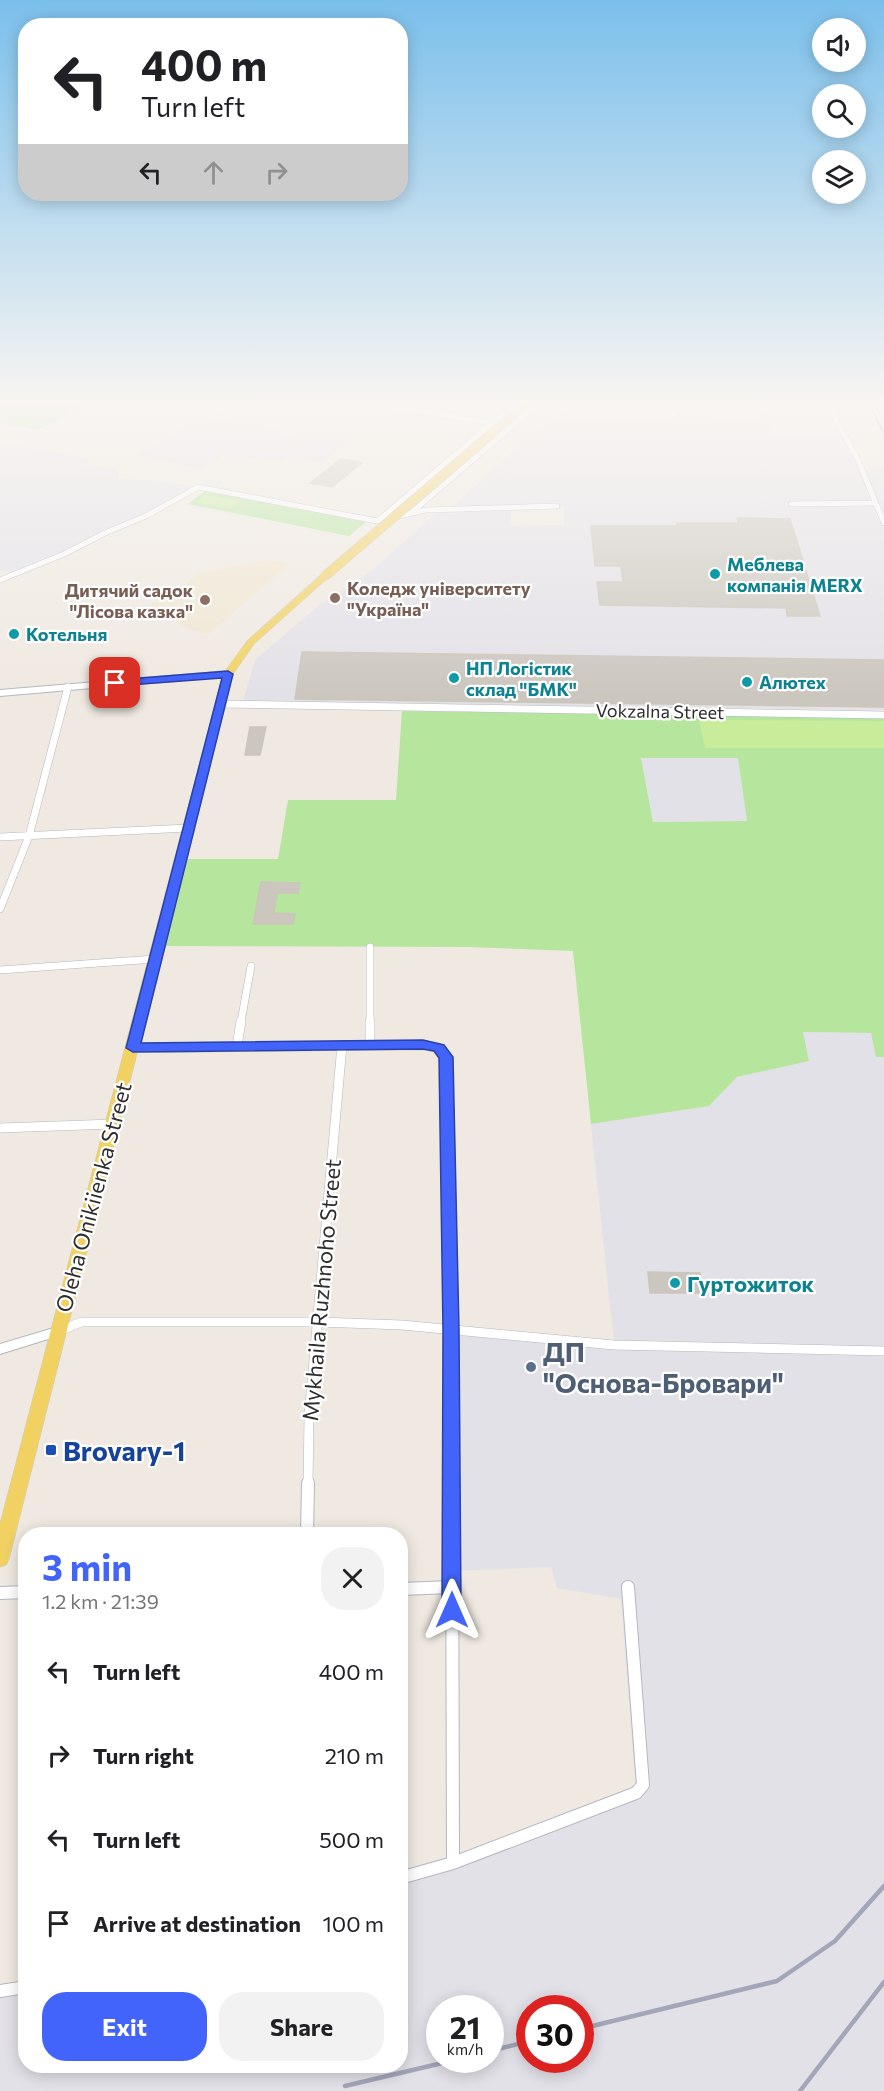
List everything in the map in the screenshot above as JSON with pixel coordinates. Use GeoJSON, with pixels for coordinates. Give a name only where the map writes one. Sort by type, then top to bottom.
{"type":"FeatureCollection","features":[{"type":"Feature","properties":{"kind":"main road","name":"Oleha Onikiienka Street"},"geometry":{"type":"LineString","coordinates":[[0,1559],[228,674],[251,642],[412,499]]}},
{"type":"Feature","properties":{"kind":"main road"},"geometry":{"type":"LineString","coordinates":[[0,693],[228,674]]}},
{"type":"Feature","properties":{"kind":"street"},"geometry":{"type":"LineString","coordinates":[[0,580],[64,554],[177,499]]}},
{"type":"Feature","properties":{"kind":"street"},"geometry":{"type":"LineString","coordinates":[[259,499],[377,521],[426,510],[556,506]]}},
{"type":"Feature","properties":{"kind":"street"},"geometry":{"type":"LineString","coordinates":[[377,521],[403,499]]}},
{"type":"Feature","properties":{"kind":"street"},"geometry":{"type":"LineString","coordinates":[[411,513],[428,499]]}},
{"type":"Feature","properties":{"kind":"street"},"geometry":{"type":"LineString","coordinates":[[872,499],[884,523]]}},
{"type":"Feature","properties":{"kind":"street"},"geometry":{"type":"LineString","coordinates":[[791,504],[874,503]]}},
{"type":"Feature","properties":{"kind":"street"},"geometry":{"type":"LineString","coordinates":[[0,909],[29,836],[68,687]]}},
{"type":"Feature","properties":{"kind":"street","name":"Vokzalna Street"},"geometry":{"type":"LineString","coordinates":[[220,704],[884,715]]}},
{"type":"Feature","properties":{"kind":"street"},"geometry":{"type":"LineString","coordinates":[[0,837],[188,828]]}},
{"type":"Feature","properties":{"kind":"street"},"geometry":{"type":"LineString","coordinates":[[370,947],[370,1045]]}},
{"type":"Feature","properties":{"kind":"street"},"geometry":{"type":"LineString","coordinates":[[0,970],[155,958]]}},
{"type":"Feature","properties":{"kind":"street"},"geometry":{"type":"LineString","coordinates":[[237,1046],[251,966]]}},
{"type":"Feature","properties":{"kind":"street"},"geometry":{"type":"LineString","coordinates":[[133,1048],[423,1045],[439,1048],[446,1057],[451,1330],[453,1863]]}},
{"type":"Feature","properties":{"kind":"street","name":"Mykhaila Ruzhnoho Street"},"geometry":{"type":"LineString","coordinates":[[307,1527],[309,1416],[342,1046]]}},
{"type":"Feature","properties":{"kind":"street"},"geometry":{"type":"LineString","coordinates":[[0,1128],[113,1124]]}},
{"type":"Feature","properties":{"kind":"street"},"geometry":{"type":"LineString","coordinates":[[0,1349],[57,1332],[81,1322],[319,1322],[451,1330],[614,1345],[884,1351]]}},
{"type":"Feature","properties":{"kind":"street"},"geometry":{"type":"LineString","coordinates":[[408,1589],[452,1587]]}},
{"type":"Feature","properties":{"kind":"street"},"geometry":{"type":"LineString","coordinates":[[408,1876],[453,1863],[636,1792],[643,1785],[628,1587]]}},
{"type":"Feature","properties":{"kind":"street"},"geometry":{"type":"LineString","coordinates":[[0,1593],[18,1592]]}},
{"type":"Feature","properties":{"kind":"street"},"geometry":{"type":"LineString","coordinates":[[0,1991],[18,1988]]}},
{"type":"Feature","properties":{"kind":"shaded area"},"geometry":{"type":"Polygon","coordinates":[[[0,499],[177,499],[64,554],[15,573],[0,571],[0,499]]]}},
{"type":"Feature","properties":{"kind":"shaded area"},"geometry":{"type":"Polygon","coordinates":[[[461,499],[884,499],[884,710],[243,701],[255,660],[316,608],[374,569],[436,513],[511,509],[511,526],[564,525],[564,506],[452,507],[461,499]]]}},
{"type":"Feature","properties":{"kind":"shaded area","name":"Дитячий садок \"Лісова казка\""},"geometry":{"type":"Polygon","coordinates":[[[270,560],[290,564],[208,634],[190,630],[149,605],[174,594],[198,573],[270,560]]]}},
{"type":"Feature","properties":{"kind":"shaded area"},"geometry":{"type":"Polygon","coordinates":[[[641,757],[738,758],[747,821],[653,822],[641,757]]]}},
{"type":"Feature","properties":{"kind":"shaded area"},"geometry":{"type":"Polygon","coordinates":[[[802,1032],[872,1033],[876,1056],[884,1057],[884,2091],[0,2091],[0,1991],[18,1988],[18,2073],[408,2073],[408,1875],[636,1792],[621,1599],[557,1588],[551,1567],[452,1571],[451,1330],[614,1344],[591,1124],[709,1106],[737,1077],[809,1061],[802,1032]]]}},
{"type":"Feature","properties":{"kind":"green space"},"geometry":{"type":"Polygon","coordinates":[[[195,499],[244,499],[366,522],[349,536],[188,504],[195,499]]]}},
{"type":"Feature","properties":{"kind":"green space"},"geometry":{"type":"Polygon","coordinates":[[[200,499],[241,501],[231,509],[195,502],[200,499]]]}},
{"type":"Feature","properties":{"kind":"green space"},"geometry":{"type":"Polygon","coordinates":[[[402,711],[884,718],[884,1057],[876,1057],[871,1033],[803,1032],[809,1061],[737,1077],[709,1106],[591,1124],[573,951],[469,947],[158,946],[180,859],[278,859],[288,800],[396,800],[402,711]],[[641,758],[653,822],[747,821],[738,758],[641,758]]]}},
{"type":"Feature","properties":{"kind":"green space"},"geometry":{"type":"Polygon","coordinates":[[[699,720],[884,721],[884,748],[705,748],[699,720]]]}},
{"type":"Feature","properties":{"kind":"building","name":"Меблева компанія MERX"},"geometry":{"type":"Polygon","coordinates":[[[737,518],[790,519],[820,616],[787,616],[786,608],[600,605],[597,582],[623,582],[621,566],[595,566],[591,526],[738,523],[737,518]]]}},
{"type":"Feature","properties":{"kind":"building"},"geometry":{"type":"Polygon","coordinates":[[[302,652],[884,660],[884,707],[295,699],[302,652]]]}},
{"type":"Feature","properties":{"kind":"building"},"geometry":{"type":"Polygon","coordinates":[[[250,727],[266,727],[260,755],[245,755],[250,727]]]}},
{"type":"Feature","properties":{"kind":"building"},"geometry":{"type":"Polygon","coordinates":[[[261,882],[300,883],[298,893],[277,893],[274,913],[295,914],[293,924],[253,924],[261,882]]]}},
{"type":"Feature","properties":{"kind":"building","name":"Гуртожиток"},"geometry":{"type":"Polygon","coordinates":[[[648,1272],[700,1273],[702,1293],[650,1293],[648,1272]]]}},
{"type":"Feature","properties":{"kind":"railway"},"geometry":{"type":"LineString","coordinates":[[594,2026],[777,1981],[835,1941],[884,1886]]}},
{"type":"Feature","properties":{"kind":"railway"},"geometry":{"type":"LineString","coordinates":[[800,2091],[884,1982]]}},
{"type":"Feature","properties":{"kind":"railway"},"geometry":{"type":"LineString","coordinates":[[504,2048],[516,2044]]}},
{"type":"Feature","properties":{"kind":"railway"},"geometry":{"type":"LineString","coordinates":[[408,2071],[426,2067]]}},
{"type":"Feature","properties":{"kind":"railway"},"geometry":{"type":"LineString","coordinates":[[345,2086],[400,2073]]}},
{"type":"Feature","properties":{"kind":"place","name":"Меблева компанія MERX"},"geometry":{"type":"Point","coordinates":[715,574]}},
{"type":"Feature","properties":{"kind":"place","name":"Коледж університету \"Україна\""},"geometry":{"type":"Point","coordinates":[335,598]}},
{"type":"Feature","properties":{"kind":"place","name":"Дитячий садок \"Лісова казка\""},"geometry":{"type":"Point","coordinates":[205,600]}},
{"type":"Feature","properties":{"kind":"place","name":"Котельня"},"geometry":{"type":"Point","coordinates":[14,634]}},
{"type":"Feature","properties":{"kind":"place","name":"НП Логістик склад \"БМК\""},"geometry":{"type":"Point","coordinates":[454,678]}},
{"type":"Feature","properties":{"kind":"place","name":"Алютех"},"geometry":{"type":"Point","coordinates":[747,682]}},
{"type":"Feature","properties":{"kind":"place","name":"Гуртожиток"},"geometry":{"type":"Point","coordinates":[675,1283]}},
{"type":"Feature","properties":{"kind":"place","name":"ДП \"Основа-Бровари\""},"geometry":{"type":"Point","coordinates":[531,1367]}},
{"type":"Feature","properties":{"kind":"place","name":"Brovary-1"},"geometry":{"type":"Point","coordinates":[51,1450]}},
{"type":"Feature","properties":{"kind":"route"},"geometry":{"type":"LineString","coordinates":[[115,683],[228,674],[133,1048],[423,1045],[439,1048],[446,1057],[451,1330],[452,1610]]}}]}
